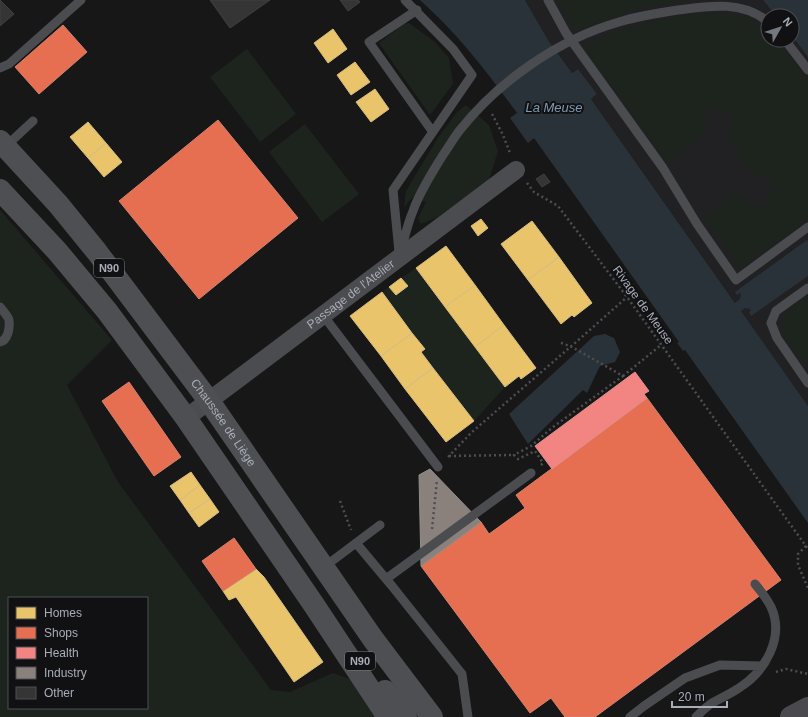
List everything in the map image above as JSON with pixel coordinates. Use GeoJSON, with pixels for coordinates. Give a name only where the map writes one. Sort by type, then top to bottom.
{"type":"FeatureCollection","features":[{"type":"Feature","properties":{"kind":"main road","name":"Chaussée de Liège"},"geometry":{"type":"LineString","coordinates":[[3,144],[58,204],[98,252],[209,401],[373,639],[432,717]]}},
{"type":"Feature","properties":{"kind":"main road","name":"N90"},"geometry":{"type":"LineString","coordinates":[[0,190],[57,251],[107,311],[186,418],[314,604],[388,717]]}},
{"type":"Feature","properties":{"kind":"main road","name":"N90"},"geometry":{"type":"LineString","coordinates":[[314,604],[406,717]]}},
{"type":"Feature","properties":{"kind":"main road"},"geometry":{"type":"LineString","coordinates":[[791,717],[808,708]]}},
{"type":"Feature","properties":{"kind":"street","name":"Passage de l'Atelier"},"geometry":{"type":"LineString","coordinates":[[186,418],[516,170]]}},
{"type":"Feature","properties":{"kind":"lane"},"geometry":{"type":"LineString","coordinates":[[0,68],[10,64],[81,0]]}},
{"type":"Feature","properties":{"kind":"lane"},"geometry":{"type":"LineString","coordinates":[[399,258],[393,190],[472,75],[453,48],[417,10],[405,0]]}},
{"type":"Feature","properties":{"kind":"lane"},"geometry":{"type":"LineString","coordinates":[[548,0],[566,33],[663,168],[697,224],[736,280],[808,227]]}},
{"type":"Feature","properties":{"kind":"lane"},"geometry":{"type":"LineString","coordinates":[[399,258],[413,210],[428,178],[460,130],[502,87],[520,73],[552,52],[585,35],[618,22],[659,12],[727,2],[760,15]]}},
{"type":"Feature","properties":{"kind":"lane"},"geometry":{"type":"LineString","coordinates":[[417,10],[369,42],[432,132]]}},
{"type":"Feature","properties":{"kind":"lane"},"geometry":{"type":"LineString","coordinates":[[791,48],[808,70]]}},
{"type":"Feature","properties":{"kind":"lane"},"geometry":{"type":"LineString","coordinates":[[3,144],[33,121]]}},
{"type":"Feature","properties":{"kind":"lane"},"geometry":{"type":"LineString","coordinates":[[808,288],[776,311],[771,323],[777,338],[808,383]]}},
{"type":"Feature","properties":{"kind":"lane"},"geometry":{"type":"LineString","coordinates":[[0,307],[9,320],[8,334],[3,341],[0,342]]}},
{"type":"Feature","properties":{"kind":"lane"},"geometry":{"type":"LineString","coordinates":[[323,315],[438,467]]}},
{"type":"Feature","properties":{"kind":"lane"},"geometry":{"type":"LineString","coordinates":[[386,579],[531,473]]}},
{"type":"Feature","properties":{"kind":"lane"},"geometry":{"type":"LineString","coordinates":[[324,567],[380,524]]}},
{"type":"Feature","properties":{"kind":"lane"},"geometry":{"type":"LineString","coordinates":[[356,543],[462,674],[468,717]]}},
{"type":"Feature","properties":{"kind":"lane"},"geometry":{"type":"LineString","coordinates":[[696,717],[710,704],[740,688],[753,678],[774,645],[776,626],[771,608],[755,584]]}},
{"type":"Feature","properties":{"kind":"lane"},"geometry":{"type":"LineString","coordinates":[[630,717],[686,678],[720,665],[762,666]]}},
{"type":"Feature","properties":{"kind":"path","name":"Rivage de Meuse"},"geometry":{"type":"LineString","coordinates":[[489,108],[503,135],[516,170],[534,192],[558,206],[627,297],[808,550]]}},
{"type":"Feature","properties":{"kind":"path"},"geometry":{"type":"LineString","coordinates":[[430,547],[438,467],[472,432],[572,347],[627,297]]}},
{"type":"Feature","properties":{"kind":"path"},"geometry":{"type":"LineString","coordinates":[[558,342],[572,347],[622,376]]}},
{"type":"Feature","properties":{"kind":"path"},"geometry":{"type":"LineString","coordinates":[[449,456],[514,455],[531,446],[661,345]]}},
{"type":"Feature","properties":{"kind":"path"},"geometry":{"type":"LineString","coordinates":[[514,455],[518,459],[535,451]]}},
{"type":"Feature","properties":{"kind":"path"},"geometry":{"type":"LineString","coordinates":[[340,501],[356,543]]}},
{"type":"Feature","properties":{"kind":"path"},"geometry":{"type":"LineString","coordinates":[[806,546],[798,554],[798,565],[808,588]]}},
{"type":"Feature","properties":{"kind":"shaded area"},"geometry":{"type":"Polygon","coordinates":[[[525,0],[763,0],[770,8],[760,8],[760,48],[800,48],[800,46],[808,57],[808,406],[591,99],[597,94],[578,69],[572,73],[548,40],[525,0]]]}},
{"type":"Feature","properties":{"kind":"shaded area"},"geometry":{"type":"Polygon","coordinates":[[[556,0],[689,0],[644,7],[575,31],[556,0]]]}},
{"type":"Feature","properties":{"kind":"shaded area"},"geometry":{"type":"Polygon","coordinates":[[[698,14],[727,14],[751,19],[760,24],[760,48],[783,48],[808,82],[808,219],[741,269],[705,217],[735,193],[762,209],[776,184],[748,170],[729,140],[733,113],[709,108],[702,137],[667,164],[583,45],[611,33],[669,18],[698,14]]]}},
{"type":"Feature","properties":{"kind":"shaded area"},"geometry":{"type":"Polygon","coordinates":[[[409,23],[435,42],[449,58],[453,84],[430,115],[379,43],[404,24],[409,23]]]}},
{"type":"Feature","properties":{"kind":"shaded area"},"geometry":{"type":"Polygon","coordinates":[[[247,49],[296,114],[260,142],[210,77],[247,49]]]}},
{"type":"Feature","properties":{"kind":"shaded area"},"geometry":{"type":"Polygon","coordinates":[[[466,105],[489,125],[498,151],[489,180],[436,218],[421,224],[418,218],[426,202],[413,197],[404,207],[406,191],[437,139],[457,112],[466,105]]]}},
{"type":"Feature","properties":{"kind":"shaded area"},"geometry":{"type":"Polygon","coordinates":[[[305,124],[359,194],[322,222],[269,152],[305,124]]]}},
{"type":"Feature","properties":{"kind":"shaded area"},"geometry":{"type":"Polygon","coordinates":[[[0,210],[112,340],[67,385],[118,482],[271,690],[290,692],[333,673],[358,682],[382,717],[0,717],[0,210]]]}},
{"type":"Feature","properties":{"kind":"shaded area"},"geometry":{"type":"Polygon","coordinates":[[[416,268],[505,387],[474,421],[421,352],[425,349],[382,292],[389,287],[396,295],[408,286],[401,278],[416,268]]]}},
{"type":"Feature","properties":{"kind":"shaded area"},"geometry":{"type":"Polygon","coordinates":[[[808,296],[808,361],[798,355],[788,343],[782,322],[784,316],[789,310],[808,296]]]}},
{"type":"Feature","properties":{"kind":"water","name":"La Meuse"},"geometry":{"type":"Polygon","coordinates":[[[420,0],[525,0],[548,40],[572,73],[578,69],[597,94],[591,99],[735,303],[740,299],[741,294],[740,293],[737,295],[735,292],[807,240],[808,276],[751,316],[749,312],[751,310],[750,309],[745,308],[741,311],[808,406],[808,523],[685,350],[683,351],[677,343],[679,342],[534,138],[528,143],[510,118],[517,113],[506,98],[483,68],[447,26],[420,0]]]}},
{"type":"Feature","properties":{"kind":"water"},"geometry":{"type":"Polygon","coordinates":[[[763,0],[808,0],[808,57],[800,46],[800,8],[770,8],[763,0]]]}},
{"type":"Feature","properties":{"kind":"water"},"geometry":{"type":"Polygon","coordinates":[[[605,334],[614,338],[620,352],[615,362],[600,366],[587,393],[583,390],[528,444],[509,414],[594,336],[605,334]]]}},
{"type":"Feature","properties":{"kind":"building: Homes"},"geometry":{"type":"Polygon","coordinates":[[[333,29],[347,49],[328,63],[314,43],[333,29]]]}},
{"type":"Feature","properties":{"kind":"building: Homes"},"geometry":{"type":"Polygon","coordinates":[[[355,62],[370,82],[351,95],[337,75],[355,62]]]}},
{"type":"Feature","properties":{"kind":"building: Homes"},"geometry":{"type":"Polygon","coordinates":[[[375,89],[389,109],[371,122],[356,102],[375,89]]]}},
{"type":"Feature","properties":{"kind":"building: Homes"},"geometry":{"type":"Polygon","coordinates":[[[88,122],[106,143],[88,158],[70,137],[88,122]]]}},
{"type":"Feature","properties":{"kind":"building: Homes"},"geometry":{"type":"Polygon","coordinates":[[[106,143],[122,162],[104,177],[88,158],[106,143]]]}},
{"type":"Feature","properties":{"kind":"building: Homes"},"geometry":{"type":"Polygon","coordinates":[[[481,219],[488,228],[478,236],[471,226],[481,219]]]}},
{"type":"Feature","properties":{"kind":"building: Homes"},"geometry":{"type":"Polygon","coordinates":[[[532,221],[559,257],[528,280],[501,244],[532,221]]]}},
{"type":"Feature","properties":{"kind":"building: Homes"},"geometry":{"type":"Polygon","coordinates":[[[446,246],[475,285],[445,307],[416,268],[446,246]]]}},
{"type":"Feature","properties":{"kind":"building: Homes"},"geometry":{"type":"Polygon","coordinates":[[[559,257],[592,303],[574,317],[572,315],[561,324],[528,280],[559,257]]]}},
{"type":"Feature","properties":{"kind":"building: Homes"},"geometry":{"type":"Polygon","coordinates":[[[401,278],[408,286],[396,295],[389,287],[401,278]]]}},
{"type":"Feature","properties":{"kind":"building: Homes"},"geometry":{"type":"Polygon","coordinates":[[[475,285],[504,325],[475,347],[445,307],[475,285]]]}},
{"type":"Feature","properties":{"kind":"building: Homes"},"geometry":{"type":"Polygon","coordinates":[[[382,292],[412,333],[381,356],[350,316],[382,292]]]}},
{"type":"Feature","properties":{"kind":"building: Homes"},"geometry":{"type":"Polygon","coordinates":[[[504,325],[536,368],[521,379],[519,376],[505,387],[475,347],[504,325]]]}},
{"type":"Feature","properties":{"kind":"building: Homes"},"geometry":{"type":"Polygon","coordinates":[[[412,333],[425,349],[421,352],[433,368],[405,389],[381,356],[412,333]]]}},
{"type":"Feature","properties":{"kind":"building: Homes"},"geometry":{"type":"Polygon","coordinates":[[[433,368],[474,421],[446,442],[405,389],[433,368]]]}},
{"type":"Feature","properties":{"kind":"building: Homes"},"geometry":{"type":"Polygon","coordinates":[[[191,472],[200,485],[180,500],[170,486],[191,472]]]}},
{"type":"Feature","properties":{"kind":"building: Homes"},"geometry":{"type":"Polygon","coordinates":[[[200,485],[210,499],[189,513],[180,500],[200,485]]]}},
{"type":"Feature","properties":{"kind":"building: Homes"},"geometry":{"type":"Polygon","coordinates":[[[210,499],[219,512],[199,527],[189,513],[210,499]]]}},
{"type":"Feature","properties":{"kind":"building: Homes"},"geometry":{"type":"Polygon","coordinates":[[[256,569],[264,577],[323,662],[294,682],[236,597],[229,600],[223,591],[256,569]]]}},
{"type":"Feature","properties":{"kind":"building: Shops"},"geometry":{"type":"Polygon","coordinates":[[[63,25],[87,52],[39,94],[15,67],[63,25]]]}},
{"type":"Feature","properties":{"kind":"building: Shops"},"geometry":{"type":"Polygon","coordinates":[[[218,120],[298,218],[199,299],[119,201],[218,120]]]}},
{"type":"Feature","properties":{"kind":"building: Shops"},"geometry":{"type":"Polygon","coordinates":[[[129,382],[181,457],[154,476],[102,401],[129,382]]]}},
{"type":"Feature","properties":{"kind":"building: Shops"},"geometry":{"type":"Polygon","coordinates":[[[647,398],[781,580],[595,717],[565,717],[551,698],[530,713],[421,566],[481,522],[489,534],[525,508],[516,495],[647,398]]]}},
{"type":"Feature","properties":{"kind":"building: Shops"},"geometry":{"type":"Polygon","coordinates":[[[234,538],[256,569],[223,591],[202,561],[234,538]]]}},
{"type":"Feature","properties":{"kind":"building: Health"},"geometry":{"type":"Polygon","coordinates":[[[635,372],[649,391],[644,394],[647,398],[552,469],[535,446],[635,372]]]}},
{"type":"Feature","properties":{"kind":"building: Industry"},"geometry":{"type":"Polygon","coordinates":[[[430,469],[481,522],[421,566],[419,475],[430,469]]]}},
{"type":"Feature","properties":{"kind":"building: Other"},"geometry":{"type":"Polygon","coordinates":[[[0,0],[14,14],[0,26],[0,0]]]}},
{"type":"Feature","properties":{"kind":"building: Other"},"geometry":{"type":"Polygon","coordinates":[[[210,0],[270,0],[230,28],[210,0]]]}},
{"type":"Feature","properties":{"kind":"building: Other"},"geometry":{"type":"Polygon","coordinates":[[[340,0],[358,0],[360,2],[348,11],[340,0]]]}},
{"type":"Feature","properties":{"kind":"building: Other"},"geometry":{"type":"Polygon","coordinates":[[[544,174],[550,182],[542,187],[536,179],[544,174]]]}}]}
